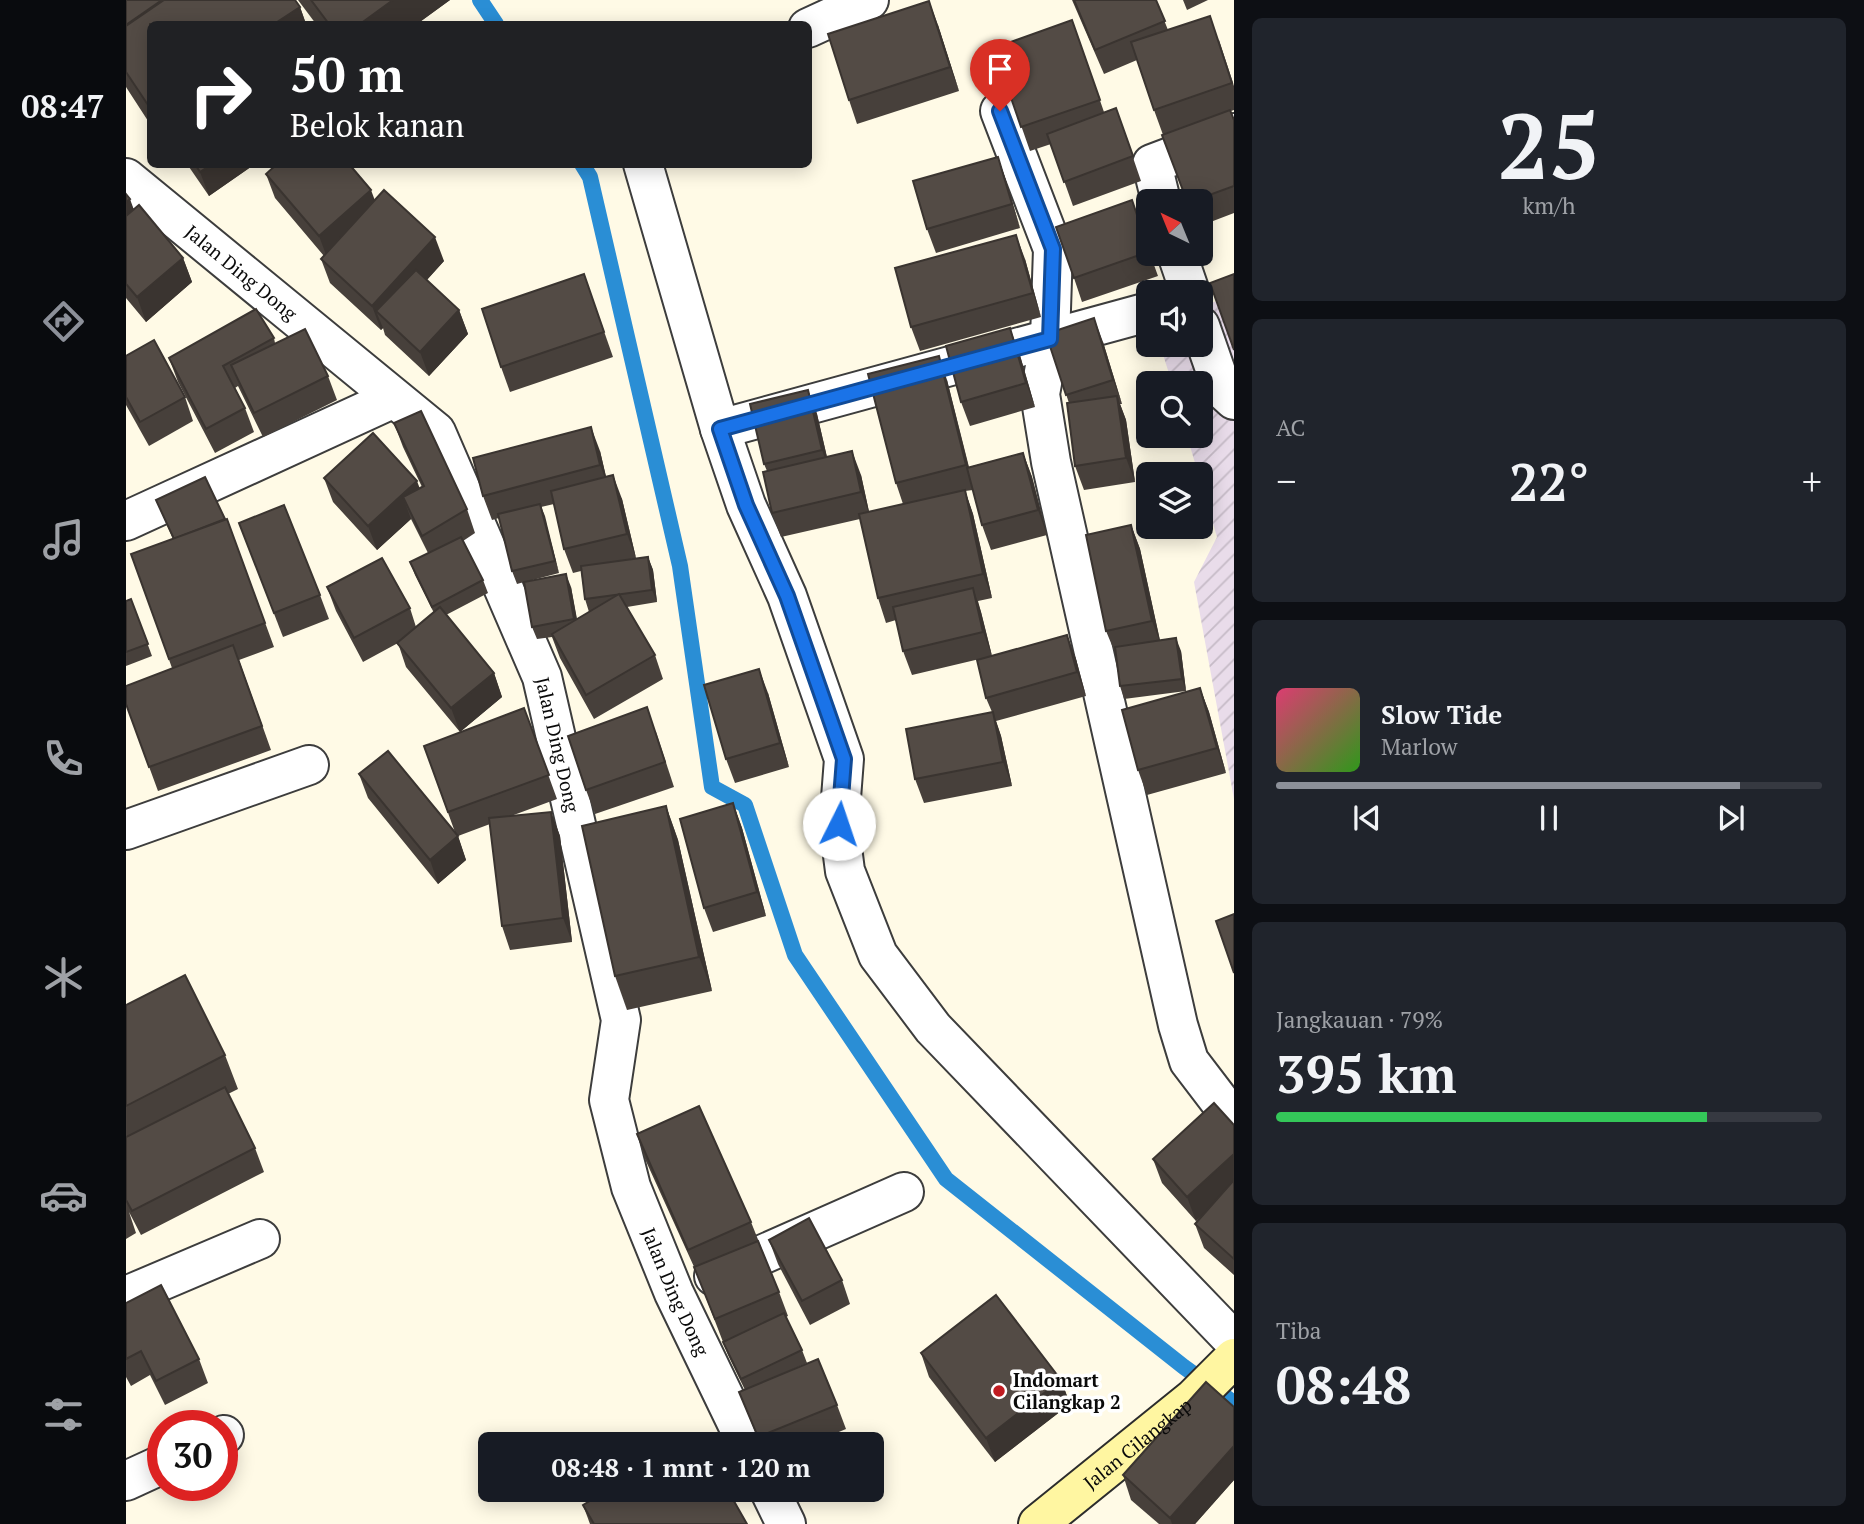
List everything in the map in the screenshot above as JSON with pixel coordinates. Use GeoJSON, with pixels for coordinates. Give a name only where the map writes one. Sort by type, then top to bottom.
{"type":"FeatureCollection","features":[{"type":"Feature","properties":{"kind":"street"},"geometry":{"type":"LineString","coordinates":[[812,26],[869,0]]}},
{"type":"Feature","properties":{"kind":"street"},"geometry":{"type":"LineString","coordinates":[[1000,111],[1053,249],[1050,339],[1040,394],[1051,462],[1178,1025],[1189,1061],[1234,1120]]}},
{"type":"Feature","properties":{"kind":"street"},"geometry":{"type":"LineString","coordinates":[[1158,189],[1152,164],[1234,133]]}},
{"type":"Feature","properties":{"kind":"street"},"geometry":{"type":"LineString","coordinates":[[644,168],[720,429],[746,505],[787,596],[844,759],[839,824],[845,871],[878,955],[933,1028],[1229,1357]]}},
{"type":"Feature","properties":{"kind":"street","name":"Jalan Ding Dong"},"geometry":{"type":"LineString","coordinates":[[126,178],[392,399],[436,432],[542,677],[621,1020],[610,1100],[631,1187],[674,1293],[741,1432]]}},
{"type":"Feature","properties":{"kind":"street"},"geometry":{"type":"LineString","coordinates":[[720,429],[1136,315]]}},
{"type":"Feature","properties":{"kind":"street"},"geometry":{"type":"LineString","coordinates":[[1211,357],[1222,389],[1234,400]]}},
{"type":"Feature","properties":{"kind":"street"},"geometry":{"type":"LineString","coordinates":[[126,521],[392,399]]}},
{"type":"Feature","properties":{"kind":"street"},"geometry":{"type":"LineString","coordinates":[[126,830],[309,765]]}},
{"type":"Feature","properties":{"kind":"street"},"geometry":{"type":"LineString","coordinates":[[674,1293],[904,1192]]}},
{"type":"Feature","properties":{"kind":"street"},"geometry":{"type":"LineString","coordinates":[[126,1296],[260,1239]]}},
{"type":"Feature","properties":{"kind":"street","name":"Jalan Cilangkap"},"geometry":{"type":"LineString","coordinates":[[1038,1524],[1194,1398],[1229,1357]]}},
{"type":"Feature","properties":{"kind":"street"},"geometry":{"type":"LineString","coordinates":[[126,1481],[147,1471]]}},
{"type":"Feature","properties":{"kind":"street"},"geometry":{"type":"LineString","coordinates":[[775,1502],[786,1524]]}},
{"type":"Feature","properties":{"kind":"shaded area"},"geometry":{"type":"Polygon","coordinates":[[[1234,296],[1234,799],[1194,582],[1217,537],[1213,524],[1213,462],[1195,462],[1191,448],[1213,448],[1213,371],[1168,371],[1164,357],[1213,357],[1213,302],[1234,296]]]}},
{"type":"Feature","properties":{"kind":"building"},"geometry":{"type":"Polygon","coordinates":[[[126,0],[162,0],[126,25],[126,0]]]}},
{"type":"Feature","properties":{"kind":"building"},"geometry":{"type":"Polygon","coordinates":[[[164,0],[295,0],[300,7],[279,21],[147,21],[147,104],[126,72],[126,26],[164,0]]]}},
{"type":"Feature","properties":{"kind":"building"},"geometry":{"type":"Polygon","coordinates":[[[311,0],[393,0],[364,21],[327,21],[311,0]]]}},
{"type":"Feature","properties":{"kind":"building"},"geometry":{"type":"Polygon","coordinates":[[[1074,0],[1156,0],[1165,21],[1095,50],[1074,0]]]}},
{"type":"Feature","properties":{"kind":"building"},"geometry":{"type":"Polygon","coordinates":[[[929,1],[950,67],[849,100],[828,34],[929,1]]]}},
{"type":"Feature","properties":{"kind":"building"},"geometry":{"type":"Polygon","coordinates":[[[1210,16],[1232,83],[1154,110],[1131,42],[1210,16]]]}},
{"type":"Feature","properties":{"kind":"building"},"geometry":{"type":"Polygon","coordinates":[[[1072,20],[1100,100],[1021,127],[994,48],[1072,20]]]}},
{"type":"Feature","properties":{"kind":"building"},"geometry":{"type":"Polygon","coordinates":[[[1116,108],[1133,156],[1064,182],[1047,134],[1116,108]]]}},
{"type":"Feature","properties":{"kind":"building"},"geometry":{"type":"Polygon","coordinates":[[[1230,110],[1234,120],[1234,186],[1213,194],[1213,189],[1182,189],[1162,135],[1230,110]]]}},
{"type":"Feature","properties":{"kind":"building"},"geometry":{"type":"Polygon","coordinates":[[[998,157],[1012,204],[927,229],[913,181],[998,157]]]}},
{"type":"Feature","properties":{"kind":"building"},"geometry":{"type":"Polygon","coordinates":[[[273,168],[352,168],[371,190],[319,236],[266,174],[273,168]]]}},
{"type":"Feature","properties":{"kind":"building"},"geometry":{"type":"Polygon","coordinates":[[[384,190],[435,237],[372,306],[321,259],[384,190]]]}},
{"type":"Feature","properties":{"kind":"building"},"geometry":{"type":"Polygon","coordinates":[[[1132,200],[1136,212],[1136,256],[1074,278],[1056,227],[1132,200]]]}},
{"type":"Feature","properties":{"kind":"building"},"geometry":{"type":"Polygon","coordinates":[[[139,205],[183,258],[137,297],[126,284],[126,216],[139,205]]]}},
{"type":"Feature","properties":{"kind":"building"},"geometry":{"type":"Polygon","coordinates":[[[1016,235],[1033,293],[911,327],[895,268],[1016,235]]]}},
{"type":"Feature","properties":{"kind":"building"},"geometry":{"type":"Polygon","coordinates":[[[416,270],[459,310],[420,352],[376,311],[416,270]]]}},
{"type":"Feature","properties":{"kind":"building"},"geometry":{"type":"Polygon","coordinates":[[[584,274],[604,332],[501,367],[482,309],[584,274]]]}},
{"type":"Feature","properties":{"kind":"building"},"geometry":{"type":"Polygon","coordinates":[[[1234,274],[1234,350],[1213,291],[1213,282],[1234,274]]]}},
{"type":"Feature","properties":{"kind":"building"},"geometry":{"type":"Polygon","coordinates":[[[256,309],[274,338],[223,366],[245,408],[206,429],[169,358],[256,309]]]}},
{"type":"Feature","properties":{"kind":"building"},"geometry":{"type":"Polygon","coordinates":[[[1094,318],[1113,380],[1066,395],[1046,334],[1094,318]]]}},
{"type":"Feature","properties":{"kind":"building"},"geometry":{"type":"Polygon","coordinates":[[[1010,328],[1026,383],[961,402],[946,346],[1010,328]]]}},
{"type":"Feature","properties":{"kind":"building"},"geometry":{"type":"Polygon","coordinates":[[[305,329],[328,376],[254,413],[231,365],[305,329]]]}},
{"type":"Feature","properties":{"kind":"building"},"geometry":{"type":"Polygon","coordinates":[[[154,340],[185,397],[140,422],[126,397],[126,356],[154,340]]]}},
{"type":"Feature","properties":{"kind":"building"},"geometry":{"type":"Polygon","coordinates":[[[939,356],[966,465],[896,483],[868,374],[939,356]]]}},
{"type":"Feature","properties":{"kind":"building"},"geometry":{"type":"Polygon","coordinates":[[[808,390],[822,450],[764,464],[750,404],[808,390]]]}},
{"type":"Feature","properties":{"kind":"building"},"geometry":{"type":"Polygon","coordinates":[[[1117,396],[1126,458],[1075,466],[1067,403],[1117,396]]]}},
{"type":"Feature","properties":{"kind":"building"},"geometry":{"type":"Polygon","coordinates":[[[421,411],[467,509],[422,536],[403,497],[424,486],[394,423],[421,411]]]}},
{"type":"Feature","properties":{"kind":"building"},"geometry":{"type":"Polygon","coordinates":[[[591,427],[600,465],[483,496],[473,458],[591,427]]]}},
{"type":"Feature","properties":{"kind":"building"},"geometry":{"type":"Polygon","coordinates":[[[373,433],[417,481],[368,526],[324,478],[373,433]]]}},
{"type":"Feature","properties":{"kind":"building"},"geometry":{"type":"Polygon","coordinates":[[[852,451],[861,492],[772,513],[763,472],[852,451]]]}},
{"type":"Feature","properties":{"kind":"building"},"geometry":{"type":"Polygon","coordinates":[[[1023,453],[1038,510],[982,525],[967,468],[1023,453]]]}},
{"type":"Feature","properties":{"kind":"building"},"geometry":{"type":"Polygon","coordinates":[[[613,475],[627,534],[564,549],[551,491],[613,475]]]}},
{"type":"Feature","properties":{"kind":"building"},"geometry":{"type":"Polygon","coordinates":[[[205,477],[225,519],[174,539],[156,500],[205,477]]]}},
{"type":"Feature","properties":{"kind":"building"},"geometry":{"type":"Polygon","coordinates":[[[965,490],[983,574],[878,598],[859,514],[965,490]]]}},
{"type":"Feature","properties":{"kind":"building"},"geometry":{"type":"Polygon","coordinates":[[[540,504],[555,561],[512,571],[498,514],[540,504]]]}},
{"type":"Feature","properties":{"kind":"building"},"geometry":{"type":"Polygon","coordinates":[[[284,505],[320,595],[274,613],[239,523],[284,505]]]}},
{"type":"Feature","properties":{"kind":"building"},"geometry":{"type":"Polygon","coordinates":[[[227,519],[265,623],[169,659],[131,554],[227,519]]]}},
{"type":"Feature","properties":{"kind":"building"},"geometry":{"type":"Polygon","coordinates":[[[1131,525],[1152,621],[1106,631],[1086,535],[1131,525]]]}},
{"type":"Feature","properties":{"kind":"building"},"geometry":{"type":"Polygon","coordinates":[[[461,537],[483,580],[432,607],[410,562],[461,537]]]}},
{"type":"Feature","properties":{"kind":"building"},"geometry":{"type":"Polygon","coordinates":[[[648,557],[652,590],[585,599],[581,566],[648,557]]]}},
{"type":"Feature","properties":{"kind":"building"},"geometry":{"type":"Polygon","coordinates":[[[382,558],[410,608],[354,638],[327,587],[382,558]]]}},
{"type":"Feature","properties":{"kind":"building"},"geometry":{"type":"Polygon","coordinates":[[[566,574],[574,619],[532,627],[524,582],[566,574]]]}},
{"type":"Feature","properties":{"kind":"building"},"geometry":{"type":"Polygon","coordinates":[[[973,588],[983,632],[903,651],[893,607],[973,588]]]}},
{"type":"Feature","properties":{"kind":"building"},"geometry":{"type":"Polygon","coordinates":[[[619,594],[655,655],[586,695],[552,634],[619,594]]]}},
{"type":"Feature","properties":{"kind":"building"},"geometry":{"type":"Polygon","coordinates":[[[131,599],[148,644],[126,652],[126,601],[131,599]]]}},
{"type":"Feature","properties":{"kind":"building"},"geometry":{"type":"Polygon","coordinates":[[[440,607],[494,673],[451,708],[397,643],[440,607]]]}},
{"type":"Feature","properties":{"kind":"building"},"geometry":{"type":"Polygon","coordinates":[[[1067,635],[1077,672],[986,698],[977,660],[1067,635]]]}},
{"type":"Feature","properties":{"kind":"building"},"geometry":{"type":"Polygon","coordinates":[[[1176,638],[1182,679],[1120,686],[1115,647],[1176,638]]]}},
{"type":"Feature","properties":{"kind":"building"},"geometry":{"type":"Polygon","coordinates":[[[233,645],[262,726],[149,767],[126,704],[126,686],[233,645]]]}},
{"type":"Feature","properties":{"kind":"building"},"geometry":{"type":"Polygon","coordinates":[[[759,669],[780,743],[726,759],[704,685],[759,669]]]}},
{"type":"Feature","properties":{"kind":"building"},"geometry":{"type":"Polygon","coordinates":[[[1200,688],[1217,748],[1138,770],[1122,710],[1200,688]]]}},
{"type":"Feature","properties":{"kind":"building"},"geometry":{"type":"Polygon","coordinates":[[[647,707],[665,762],[586,790],[568,736],[647,707]]]}},
{"type":"Feature","properties":{"kind":"building"},"geometry":{"type":"Polygon","coordinates":[[[524,708],[549,775],[448,812],[424,746],[524,708]]]}},
{"type":"Feature","properties":{"kind":"building"},"geometry":{"type":"Polygon","coordinates":[[[993,712],[1003,762],[915,779],[906,729],[993,712]]]}},
{"type":"Feature","properties":{"kind":"building"},"geometry":{"type":"Polygon","coordinates":[[[388,751],[458,836],[430,860],[359,774],[388,751]]]}},
{"type":"Feature","properties":{"kind":"building"},"geometry":{"type":"Polygon","coordinates":[[[733,803],[757,892],[704,908],[680,819],[733,803]]]}},
{"type":"Feature","properties":{"kind":"building"},"geometry":{"type":"Polygon","coordinates":[[[666,806],[699,957],[615,976],[582,826],[666,806]]]}},
{"type":"Feature","properties":{"kind":"building"},"geometry":{"type":"Polygon","coordinates":[[[551,812],[563,918],[502,926],[489,818],[551,812]]]}},
{"type":"Feature","properties":{"kind":"building"},"geometry":{"type":"Polygon","coordinates":[[[1234,914],[1234,973],[1216,921],[1234,914]]]}},
{"type":"Feature","properties":{"kind":"building"},"geometry":{"type":"Polygon","coordinates":[[[185,975],[225,1055],[126,1106],[126,1005],[185,975]]]}},
{"type":"Feature","properties":{"kind":"building"},"geometry":{"type":"Polygon","coordinates":[[[225,1087],[255,1148],[132,1211],[126,1200],[126,1137],[225,1087]]]}},
{"type":"Feature","properties":{"kind":"building"},"geometry":{"type":"Polygon","coordinates":[[[1214,1103],[1234,1125],[1234,1154],[1187,1197],[1153,1159],[1214,1103]]]}},
{"type":"Feature","properties":{"kind":"building"},"geometry":{"type":"Polygon","coordinates":[[[699,1106],[751,1222],[688,1250],[637,1134],[699,1106]]]}},
{"type":"Feature","properties":{"kind":"building"},"geometry":{"type":"Polygon","coordinates":[[[1234,1180],[1234,1259],[1195,1224],[1234,1180]]]}},
{"type":"Feature","properties":{"kind":"building"},"geometry":{"type":"Polygon","coordinates":[[[809,1218],[842,1280],[802,1301],[769,1240],[809,1218]]]}},
{"type":"Feature","properties":{"kind":"building"},"geometry":{"type":"Polygon","coordinates":[[[758,1241],[779,1292],[715,1319],[694,1267],[758,1241]]]}},
{"type":"Feature","properties":{"kind":"building"},"geometry":{"type":"Polygon","coordinates":[[[161,1285],[199,1359],[156,1381],[141,1351],[126,1359],[126,1303],[161,1285]]]}},
{"type":"Feature","properties":{"kind":"building","name":"Indomart Cilangkap 2"},"geometry":{"type":"Polygon","coordinates":[[[996,1295],[1061,1380],[986,1438],[921,1353],[996,1295]]]}},
{"type":"Feature","properties":{"kind":"building"},"geometry":{"type":"Polygon","coordinates":[[[784,1313],[802,1350],[741,1379],[723,1342],[784,1313]]]}},
{"type":"Feature","properties":{"kind":"building"},"geometry":{"type":"Polygon","coordinates":[[[818,1359],[837,1405],[770,1432],[756,1432],[739,1392],[818,1359]]]}},
{"type":"Feature","properties":{"kind":"building"},"geometry":{"type":"Polygon","coordinates":[[[1206,1382],[1234,1407],[1234,1446],[1170,1518],[1123,1475],[1206,1382]]]}},
{"type":"Feature","properties":{"kind":"building"},"geometry":{"type":"Polygon","coordinates":[[[588,1502],[734,1502],[747,1524],[594,1524],[583,1505],[588,1502]]]}},
{"type":"Feature","properties":{"kind":"waterway"},"geometry":{"type":"LineString","coordinates":[[480,0],[494,21]]}},
{"type":"Feature","properties":{"kind":"waterway"},"geometry":{"type":"LineString","coordinates":[[584,168],[590,177],[680,566],[712,787],[745,805],[795,955],[946,1179],[1184,1367],[1234,1403]]}},
{"type":"Feature","properties":{"kind":"place","name":"Indomart Cilangkap 2"},"geometry":{"type":"Point","coordinates":[999,1391]}},
{"type":"Feature","properties":{"kind":"route"},"geometry":{"type":"LineString","coordinates":[[839,824],[844,759],[787,596],[746,505],[720,429],[1050,339],[1053,249],[1000,111]]}}]}
